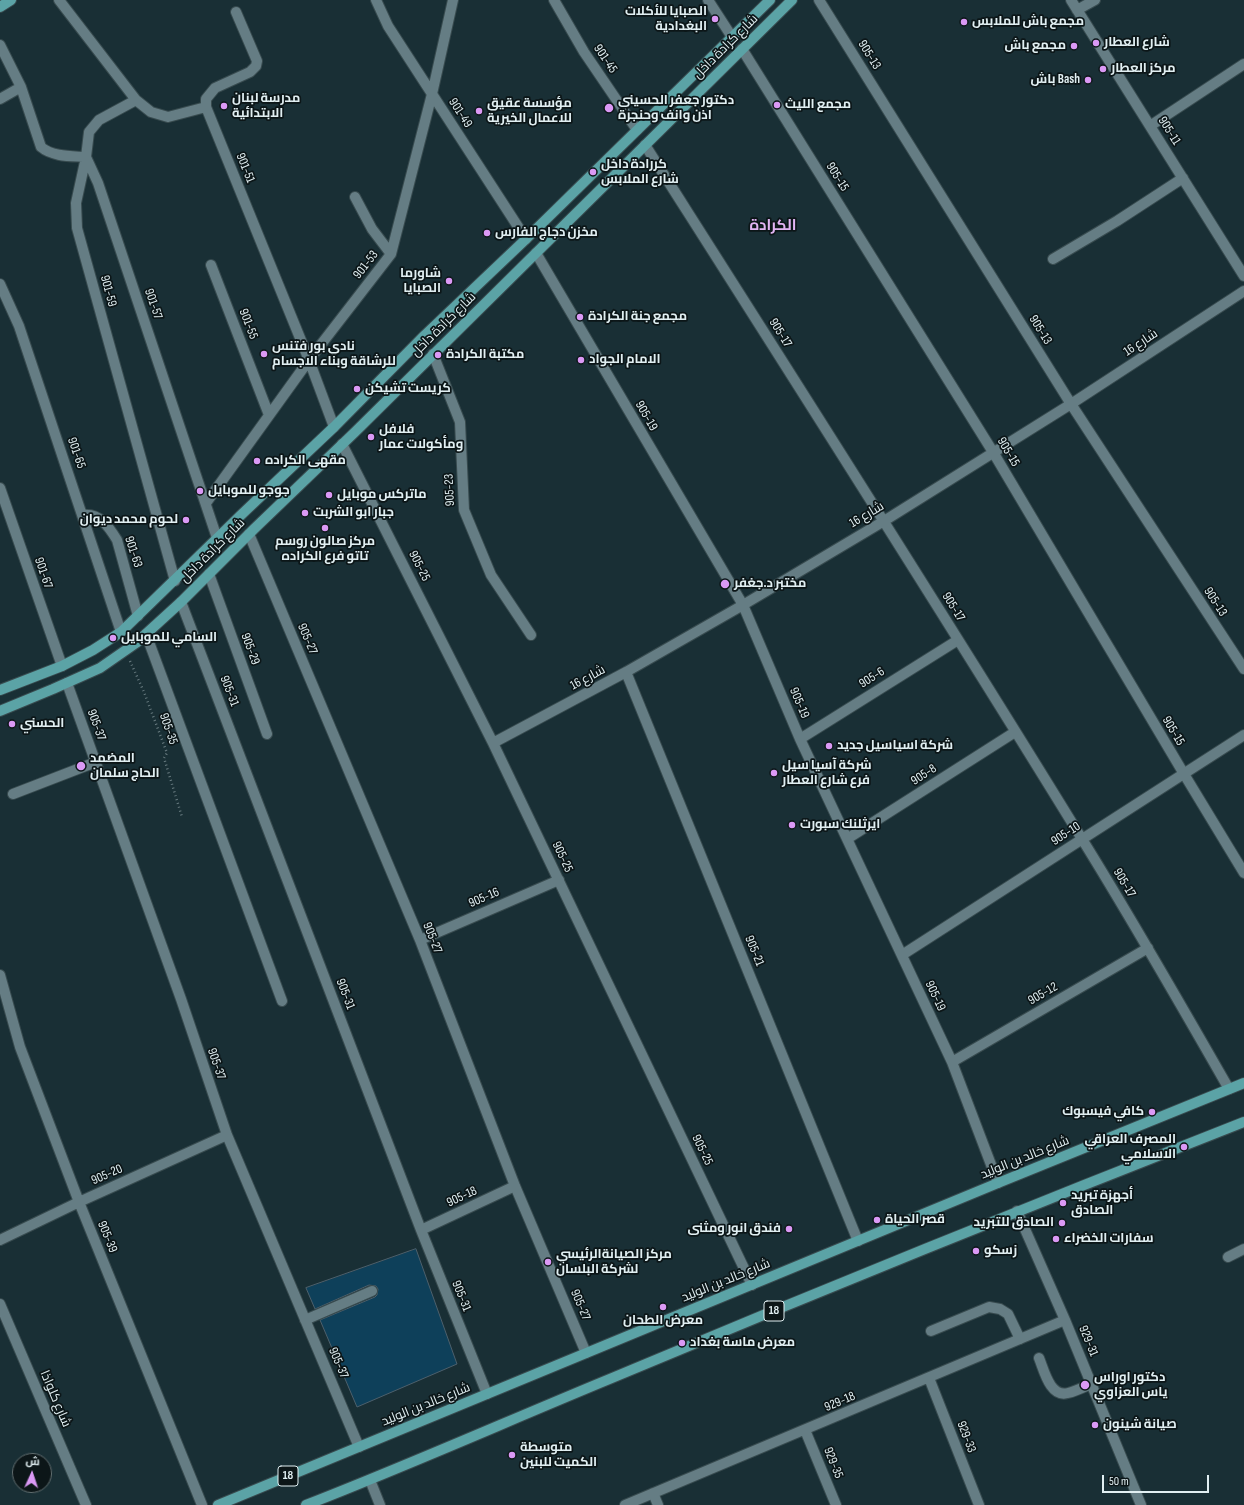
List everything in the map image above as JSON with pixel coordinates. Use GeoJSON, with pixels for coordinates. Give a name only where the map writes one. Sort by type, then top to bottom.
{"type":"FeatureCollection","features":[{"type":"Feature","properties":{"kind":"main road"},"geometry":{"type":"LineString","coordinates":[[0,7],[11,0]]}},
{"type":"Feature","properties":{"kind":"main road","name":"شارع كرادة داخل"},"geometry":{"type":"LineString","coordinates":[[0,690],[62,666],[93,650],[122,632],[217,538],[334,427],[425,335],[526,239],[770,0]]}},
{"type":"Feature","properties":{"kind":"main road","name":"شارع كرادة داخل"},"geometry":{"type":"LineString","coordinates":[[0,711],[100,668],[123,653],[146,634],[181,602],[342,444],[792,0]]}},
{"type":"Feature","properties":{"kind":"main road","name":"شارع خالد بن الوليد"},"geometry":{"type":"LineString","coordinates":[[218,1505],[1244,1083]]}},
{"type":"Feature","properties":{"kind":"main road","name":"18"},"geometry":{"type":"LineString","coordinates":[[306,1505],[370,1480],[613,1377],[1017,1211],[1244,1122]]}},
{"type":"Feature","properties":{"kind":"street"},"geometry":{"type":"LineString","coordinates":[[60,0],[136,100],[152,112],[168,117],[206,107],[206,99],[215,88],[250,72],[256,66],[256,61],[236,12]]}},
{"type":"Feature","properties":{"kind":"street","name":"901-49"},"geometry":{"type":"LineString","coordinates":[[376,0],[388,26],[526,239]]}},
{"type":"Feature","properties":{"kind":"street","name":"901-53"},"geometry":{"type":"LineString","coordinates":[[206,503],[309,360],[391,254],[432,94],[453,0]]}},
{"type":"Feature","properties":{"kind":"street","name":"901-45"},"geometry":{"type":"LineString","coordinates":[[554,0],[584,52],[637,130]]}},
{"type":"Feature","properties":{"kind":"street"},"geometry":{"type":"LineString","coordinates":[[708,0],[732,37]]}},
{"type":"Feature","properties":{"kind":"street","name":"905-13"},"geometry":{"type":"LineString","coordinates":[[820,0],[1070,404],[1244,669]]}},
{"type":"Feature","properties":{"kind":"street","name":"905-11"},"geometry":{"type":"LineString","coordinates":[[1071,0],[1244,276]]}},
{"type":"Feature","properties":{"kind":"street"},"geometry":{"type":"LineString","coordinates":[[1077,10],[1094,0]]}},
{"type":"Feature","properties":{"kind":"street"},"geometry":{"type":"LineString","coordinates":[[0,45],[21,87],[41,147],[47,152],[86,157],[89,132],[99,120],[136,100]]}},
{"type":"Feature","properties":{"kind":"street","name":"905-15"},"geometry":{"type":"LineString","coordinates":[[742,49],[993,452],[1244,873]]}},
{"type":"Feature","properties":{"kind":"street"},"geometry":{"type":"LineString","coordinates":[[1150,126],[1244,64]]}},
{"type":"Feature","properties":{"kind":"street"},"geometry":{"type":"LineString","coordinates":[[0,98],[21,87]]}},
{"type":"Feature","properties":{"kind":"street","name":"901-51"},"geometry":{"type":"LineString","coordinates":[[206,107],[309,360],[334,427]]}},
{"type":"Feature","properties":{"kind":"street","name":"905-17"},"geometry":{"type":"LineString","coordinates":[[645,145],[884,521],[1082,839],[1148,948],[1229,1089]]}},
{"type":"Feature","properties":{"kind":"street","name":"901-57"},"geometry":{"type":"LineString","coordinates":[[86,157],[98,183],[217,538]]}},
{"type":"Feature","properties":{"kind":"street","name":"901-59"},"geometry":{"type":"LineString","coordinates":[[86,157],[76,202],[77,228],[174,581]]}},
{"type":"Feature","properties":{"kind":"street"},"geometry":{"type":"LineString","coordinates":[[1053,259],[1117,221],[1183,178]]}},
{"type":"Feature","properties":{"kind":"street"},"geometry":{"type":"LineString","coordinates":[[354,197],[372,229],[391,254]]}},
{"type":"Feature","properties":{"kind":"street","name":"905-19"},"geometry":{"type":"LineString","coordinates":[[536,253],[743,605],[800,739],[952,1062],[998,1183]]}},
{"type":"Feature","properties":{"kind":"street","name":"901-55"},"geometry":{"type":"LineString","coordinates":[[211,265],[269,415]]}},
{"type":"Feature","properties":{"kind":"street","name":"901-65"},"geometry":{"type":"LineString","coordinates":[[0,284],[19,326],[122,632]]}},
{"type":"Feature","properties":{"kind":"street","name":"شارع 16"},"geometry":{"type":"LineString","coordinates":[[493,743],[626,672],[743,605],[884,521],[1070,404],[1244,291]]}},
{"type":"Feature","properties":{"kind":"street","name":"905-23"},"geometry":{"type":"LineString","coordinates":[[433,354],[460,422],[464,510],[491,575],[531,635]]}},
{"type":"Feature","properties":{"kind":"street","name":"905-25"},"geometry":{"type":"LineString","coordinates":[[342,444],[493,743],[752,1285]]}},
{"type":"Feature","properties":{"kind":"street","name":"901-67"},"geometry":{"type":"LineString","coordinates":[[0,488],[62,666]]}},
{"type":"Feature","properties":{"kind":"street","name":"901-63"},"geometry":{"type":"LineString","coordinates":[[83,515],[92,515],[96,517],[107,525],[112,532],[120,548],[138,616]]}},
{"type":"Feature","properties":{"kind":"street","name":"905-27"},"geometry":{"type":"LineString","coordinates":[[249,534],[420,940],[515,1186],[586,1353]]}},
{"type":"Feature","properties":{"kind":"street","name":"905-29"},"geometry":{"type":"LineString","coordinates":[[208,574],[267,734]]}},
{"type":"Feature","properties":{"kind":"street","name":"905-31"},"geometry":{"type":"LineString","coordinates":[[181,602],[422,1230],[487,1394]]}},
{"type":"Feature","properties":{"kind":"street"},"geometry":{"type":"LineString","coordinates":[[146,634],[282,1001]]}},
{"type":"Feature","properties":{"kind":"street","name":"905-6"},"geometry":{"type":"LineString","coordinates":[[800,739],[958,640]]}},
{"type":"Feature","properties":{"kind":"street","name":"905-21"},"geometry":{"type":"LineString","coordinates":[[626,672],[858,1241]]}},
{"type":"Feature","properties":{"kind":"street","name":"905-37"},"geometry":{"type":"LineString","coordinates":[[67,683],[178,991],[227,1135],[359,1447]]}},
{"type":"Feature","properties":{"kind":"street","name":"905-8"},"geometry":{"type":"LineString","coordinates":[[847,839],[1015,732]]}},
{"type":"Feature","properties":{"kind":"street","name":"905-10"},"geometry":{"type":"LineString","coordinates":[[902,955],[1244,735]]}},
{"type":"Feature","properties":{"kind":"street"},"geometry":{"type":"LineString","coordinates":[[13,794],[96,762]]}},
{"type":"Feature","properties":{"kind":"street","name":"905-16"},"geometry":{"type":"LineString","coordinates":[[420,940],[558,880]]}},
{"type":"Feature","properties":{"kind":"street","name":"905-12"},"geometry":{"type":"LineString","coordinates":[[952,1062],[1148,948]]}},
{"type":"Feature","properties":{"kind":"street","name":"905-39"},"geometry":{"type":"LineString","coordinates":[[0,975],[20,1047],[79,1202],[202,1505]]}},
{"type":"Feature","properties":{"kind":"street","name":"905-20"},"geometry":{"type":"LineString","coordinates":[[0,1240],[79,1202],[227,1135]]}},
{"type":"Feature","properties":{"kind":"street","name":"905-18"},"geometry":{"type":"LineString","coordinates":[[422,1230],[515,1186]]}},
{"type":"Feature","properties":{"kind":"street","name":"929-31"},"geometry":{"type":"LineString","coordinates":[[1017,1211],[1065,1320],[1141,1505]]}},
{"type":"Feature","properties":{"kind":"street"},"geometry":{"type":"LineString","coordinates":[[1228,1257],[1244,1248]]}},
{"type":"Feature","properties":{"kind":"street"},"geometry":{"type":"LineString","coordinates":[[306,1320],[372,1291]]}},
{"type":"Feature","properties":{"kind":"street","name":"شارع كلواذا"},"geometry":{"type":"LineString","coordinates":[[0,1304],[86,1505]]}},
{"type":"Feature","properties":{"kind":"street"},"geometry":{"type":"LineString","coordinates":[[931,1330],[989,1307],[1000,1309],[1008,1314],[1020,1340]]}},
{"type":"Feature","properties":{"kind":"street","name":"929-18"},"geometry":{"type":"LineString","coordinates":[[625,1505],[1065,1320]]}},
{"type":"Feature","properties":{"kind":"street"},"geometry":{"type":"LineString","coordinates":[[1039,1358],[1052,1388],[1058,1392],[1067,1394],[1091,1384]]}},
{"type":"Feature","properties":{"kind":"street","name":"929-33"},"geometry":{"type":"LineString","coordinates":[[929,1378],[978,1505]]}},
{"type":"Feature","properties":{"kind":"street","name":"929-35"},"geometry":{"type":"LineString","coordinates":[[806,1430],[836,1505]]}},
{"type":"Feature","properties":{"kind":"street"},"geometry":{"type":"LineString","coordinates":[[370,1480],[380,1505]]}},
{"type":"Feature","properties":{"kind":"street"},"geometry":{"type":"LineString","coordinates":[[653,1493],[658,1505]]}},
{"type":"Feature","properties":{"kind":"path","name":"905-35"},"geometry":{"type":"LineString","coordinates":[[123,653],[132,664],[167,753],[164,758],[182,816]]}},
{"type":"Feature","properties":{"kind":"building"},"geometry":{"type":"Polygon","coordinates":[[[416,1249],[457,1364],[357,1407],[320,1320],[375,1297],[378,1289],[376,1286],[369,1285],[315,1309],[306,1288],[416,1249]]]}},
{"type":"Feature","properties":{"kind":"place","name":"الصبايا للأكلات البغدادية"},"geometry":{"type":"Point","coordinates":[715,19]}},
{"type":"Feature","properties":{"kind":"place","name":"مجمع باش للملابس"},"geometry":{"type":"Point","coordinates":[964,22]}},
{"type":"Feature","properties":{"kind":"place","name":"شارع العطار"},"geometry":{"type":"Point","coordinates":[1096,43]}},
{"type":"Feature","properties":{"kind":"place","name":"مجمع باش"},"geometry":{"type":"Point","coordinates":[1074,46]}},
{"type":"Feature","properties":{"kind":"place","name":"مركز العطار"},"geometry":{"type":"Point","coordinates":[1103,69]}},
{"type":"Feature","properties":{"kind":"place","name":"باش Bash"},"geometry":{"type":"Point","coordinates":[1088,80]}},
{"type":"Feature","properties":{"kind":"place","name":"مجمع الليث"},"geometry":{"type":"Point","coordinates":[777,105]}},
{"type":"Feature","properties":{"kind":"place","name":"مدرسة لبنان الابتدائية"},"geometry":{"type":"Point","coordinates":[224,106]}},
{"type":"Feature","properties":{"kind":"place","name":"دكتور جعفر الحسيني اذن وانف وحنجرة"},"geometry":{"type":"Point","coordinates":[609,108]}},
{"type":"Feature","properties":{"kind":"place","name":"مؤسسة عقيق للاعمال الخيرية"},"geometry":{"type":"Point","coordinates":[479,111]}},
{"type":"Feature","properties":{"kind":"place","name":"كررادة داخل شارع الملابس"},"geometry":{"type":"Point","coordinates":[593,172]}},
{"type":"Feature","properties":{"kind":"place","name":"مخزن دجاج الفارس"},"geometry":{"type":"Point","coordinates":[487,233]}},
{"type":"Feature","properties":{"kind":"place","name":"شاورما الصبايا"},"geometry":{"type":"Point","coordinates":[449,281]}},
{"type":"Feature","properties":{"kind":"place","name":"مجمع جنة الكرادة"},"geometry":{"type":"Point","coordinates":[580,317]}},
{"type":"Feature","properties":{"kind":"place","name":"نادي بور فتنس للرشاقة وبناء الاجسام"},"geometry":{"type":"Point","coordinates":[264,354]}},
{"type":"Feature","properties":{"kind":"place","name":"مكتبة الكرادة"},"geometry":{"type":"Point","coordinates":[438,355]}},
{"type":"Feature","properties":{"kind":"place","name":"الامام الجواد"},"geometry":{"type":"Point","coordinates":[581,360]}},
{"type":"Feature","properties":{"kind":"place","name":"كريست تشيكن"},"geometry":{"type":"Point","coordinates":[357,389]}},
{"type":"Feature","properties":{"kind":"place","name":"فلافل ومأكولات عمار"},"geometry":{"type":"Point","coordinates":[371,437]}},
{"type":"Feature","properties":{"kind":"place","name":"مقهى الكراده"},"geometry":{"type":"Point","coordinates":[257,461]}},
{"type":"Feature","properties":{"kind":"place","name":"جوجو للموبايل"},"geometry":{"type":"Point","coordinates":[200,491]}},
{"type":"Feature","properties":{"kind":"place","name":"ماتركس موبايل"},"geometry":{"type":"Point","coordinates":[329,495]}},
{"type":"Feature","properties":{"kind":"place","name":"جبار ابو الشربت"},"geometry":{"type":"Point","coordinates":[305,513]}},
{"type":"Feature","properties":{"kind":"place","name":"لحوم محمد ديوان"},"geometry":{"type":"Point","coordinates":[186,520]}},
{"type":"Feature","properties":{"kind":"place","name":"مركز صالون روسم تاتو فرع الكراده"},"geometry":{"type":"Point","coordinates":[325,528]}},
{"type":"Feature","properties":{"kind":"place","name":"مختبر د.جغفر"},"geometry":{"type":"Point","coordinates":[725,584]}},
{"type":"Feature","properties":{"kind":"place","name":"السامي للموبايل"},"geometry":{"type":"Point","coordinates":[113,638]}},
{"type":"Feature","properties":{"kind":"place","name":"الحسني"},"geometry":{"type":"Point","coordinates":[12,724]}},
{"type":"Feature","properties":{"kind":"place","name":"شركة اسياسيل جديد"},"geometry":{"type":"Point","coordinates":[829,746]}},
{"type":"Feature","properties":{"kind":"place","name":"المضمد الحاج سلمان"},"geometry":{"type":"Point","coordinates":[81,766]}},
{"type":"Feature","properties":{"kind":"place","name":"شركة آسيا سيل فرع شارع العطار"},"geometry":{"type":"Point","coordinates":[774,773]}},
{"type":"Feature","properties":{"kind":"place","name":"ايرثلنك سبورت"},"geometry":{"type":"Point","coordinates":[792,825]}},
{"type":"Feature","properties":{"kind":"place","name":"كافي فيسبوك"},"geometry":{"type":"Point","coordinates":[1152,1112]}},
{"type":"Feature","properties":{"kind":"place","name":"المصرف العراقي الاسلامي"},"geometry":{"type":"Point","coordinates":[1184,1147]}},
{"type":"Feature","properties":{"kind":"place","name":"أجهزة تبريد الصادق"},"geometry":{"type":"Point","coordinates":[1063,1203]}},
{"type":"Feature","properties":{"kind":"place","name":"قصر الحياة"},"geometry":{"type":"Point","coordinates":[877,1220]}},
{"type":"Feature","properties":{"kind":"place","name":"الصادق للتبريد"},"geometry":{"type":"Point","coordinates":[1062,1223]}},
{"type":"Feature","properties":{"kind":"place","name":"فندق انور ومثنى"},"geometry":{"type":"Point","coordinates":[789,1229]}},
{"type":"Feature","properties":{"kind":"place","name":"سفارات الخضراء"},"geometry":{"type":"Point","coordinates":[1056,1239]}},
{"type":"Feature","properties":{"kind":"place","name":"زسكو"},"geometry":{"type":"Point","coordinates":[976,1251]}},
{"type":"Feature","properties":{"kind":"place","name":"مركز الصيانةالرئيسي لشركة البلسان"},"geometry":{"type":"Point","coordinates":[548,1262]}},
{"type":"Feature","properties":{"kind":"place","name":"معرض الطحان"},"geometry":{"type":"Point","coordinates":[663,1307]}},
{"type":"Feature","properties":{"kind":"place","name":"معرض ماسة بغداد"},"geometry":{"type":"Point","coordinates":[682,1343]}},
{"type":"Feature","properties":{"kind":"place","name":"دكتور اوراس ياس العزاوي"},"geometry":{"type":"Point","coordinates":[1085,1385]}},
{"type":"Feature","properties":{"kind":"place","name":"صيانة شينون"},"geometry":{"type":"Point","coordinates":[1095,1425]}},
{"type":"Feature","properties":{"kind":"place","name":"متوسطة الكميت للبنين"},"geometry":{"type":"Point","coordinates":[512,1455]}},
{"type":"Feature","properties":{"kind":"district","name":"الكرادة"},"geometry":{"type":"Point","coordinates":[773,226]}}]}
